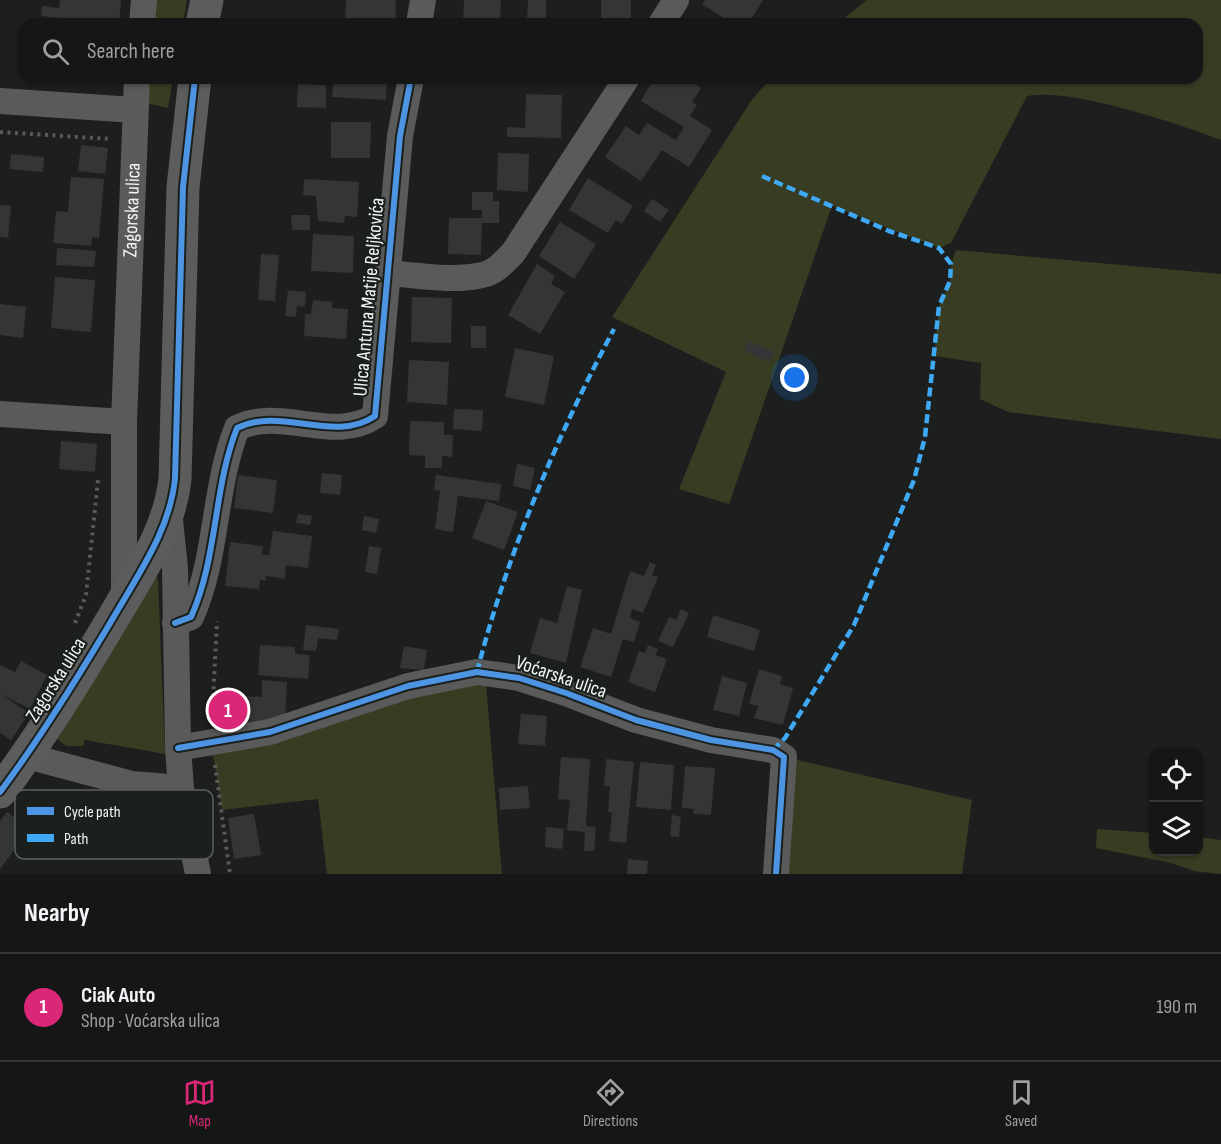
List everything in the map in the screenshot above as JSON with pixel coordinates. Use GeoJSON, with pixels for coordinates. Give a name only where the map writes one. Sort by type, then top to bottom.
{"type":"FeatureCollection","features":[{"type":"Feature","properties":{"kind":"main road"},"geometry":{"type":"LineString","coordinates":[[203,18],[207,0]]}},
{"type":"Feature","properties":{"kind":"main road"},"geometry":{"type":"LineString","coordinates":[[124,598],[157,542],[169,509],[175,479],[183,188],[194,84]]}},
{"type":"Feature","properties":{"kind":"main road","name":"Zagorska ulica"},"geometry":{"type":"LineString","coordinates":[[10,773],[76,682],[124,598]]}},
{"type":"Feature","properties":{"kind":"street"},"geometry":{"type":"LineString","coordinates":[[142,18],[144,0]]}},
{"type":"Feature","properties":{"kind":"street"},"geometry":{"type":"LineString","coordinates":[[420,18],[423,0]]}},
{"type":"Feature","properties":{"kind":"street"},"geometry":{"type":"LineString","coordinates":[[665,18],[676,0]]}},
{"type":"Feature","properties":{"kind":"street","name":"Zagorska ulica"},"geometry":{"type":"LineString","coordinates":[[124,598],[124,422],[136,84]]}},
{"type":"Feature","properties":{"kind":"street","name":"Ulica Antuna Matije Reljkovića"},"geometry":{"type":"LineString","coordinates":[[175,623],[191,617],[200,599],[215,534],[229,448],[237,429],[250,422],[266,419],[348,427],[362,424],[375,416],[400,136],[410,84]]}},
{"type":"Feature","properties":{"kind":"street","name":"Ulica Antuna Matije Reljkovića"},"geometry":{"type":"LineString","coordinates":[[387,273],[442,277],[484,275],[499,268],[513,253],[623,84]]}},
{"type":"Feature","properties":{"kind":"street"},"geometry":{"type":"LineString","coordinates":[[0,101],[134,110]]}},
{"type":"Feature","properties":{"kind":"street"},"geometry":{"type":"LineString","coordinates":[[0,414],[124,422]]}},
{"type":"Feature","properties":{"kind":"street"},"geometry":{"type":"LineString","coordinates":[[10,773],[181,788],[178,748],[175,568],[169,509]]}},
{"type":"Feature","properties":{"kind":"street","name":"Voćarska ulica"},"geometry":{"type":"LineString","coordinates":[[178,748],[270,732],[444,677],[474,672],[497,673],[566,693],[636,720],[711,740],[773,750],[784,757],[776,874]]}},
{"type":"Feature","properties":{"kind":"street"},"geometry":{"type":"LineString","coordinates":[[195,859],[198,874]]}},
{"type":"Feature","properties":{"kind":"path"},"geometry":{"type":"LineString","coordinates":[[0,132],[111,139]]}},
{"type":"Feature","properties":{"kind":"path"},"geometry":{"type":"LineString","coordinates":[[217,615],[211,743],[230,874]]}},
{"type":"Feature","properties":{"kind":"green space"},"geometry":{"type":"Polygon","coordinates":[[[144,0],[187,0],[184,18],[143,18],[144,0]]]}},
{"type":"Feature","properties":{"kind":"green space"},"geometry":{"type":"Polygon","coordinates":[[[867,0],[1221,0],[1221,140],[1152,116],[1096,102],[1070,97],[1027,96],[951,243],[939,248],[832,206],[729,504],[679,489],[726,372],[612,317],[751,101],[766,84],[1203,84],[1203,18],[844,18],[867,0]]]}},
{"type":"Feature","properties":{"kind":"green space"},"geometry":{"type":"Polygon","coordinates":[[[141,84],[172,84],[168,108],[140,102],[141,84]]]}},
{"type":"Feature","properties":{"kind":"green space"},"geometry":{"type":"Polygon","coordinates":[[[956,250],[1221,274],[1221,439],[1008,412],[980,399],[981,363],[934,356],[939,306],[950,281],[951,264],[956,250]]]}},
{"type":"Feature","properties":{"kind":"green space"},"geometry":{"type":"Polygon","coordinates":[[[155,575],[158,579],[165,754],[85,740],[83,746],[66,746],[57,739],[57,733],[155,575]]]}},
{"type":"Feature","properties":{"kind":"green space"},"geometry":{"type":"Polygon","coordinates":[[[485,672],[502,874],[327,874],[318,799],[222,810],[211,743],[485,672]]]}},
{"type":"Feature","properties":{"kind":"green space"},"geometry":{"type":"Polygon","coordinates":[[[784,757],[972,800],[962,874],[776,874],[784,757]]]}},
{"type":"Feature","properties":{"kind":"green space"},"geometry":{"type":"Polygon","coordinates":[[[1097,829],[1149,833],[1149,856],[1203,856],[1203,838],[1221,840],[1221,874],[1194,871],[1171,863],[1096,848],[1097,829]]]}},
{"type":"Feature","properties":{"kind":"building"},"geometry":{"type":"Polygon","coordinates":[[[60,0],[121,0],[120,18],[41,16],[42,6],[59,8],[60,0]]]}},
{"type":"Feature","properties":{"kind":"building"},"geometry":{"type":"Polygon","coordinates":[[[346,0],[396,0],[395,18],[345,18],[346,0]]]}},
{"type":"Feature","properties":{"kind":"building"},"geometry":{"type":"Polygon","coordinates":[[[464,0],[501,0],[500,18],[463,18],[464,0]]]}},
{"type":"Feature","properties":{"kind":"building"},"geometry":{"type":"Polygon","coordinates":[[[528,0],[546,0],[546,18],[527,18],[528,0]]]}},
{"type":"Feature","properties":{"kind":"building"},"geometry":{"type":"Polygon","coordinates":[[[601,0],[631,0],[631,18],[601,18],[601,0]]]}},
{"type":"Feature","properties":{"kind":"building"},"geometry":{"type":"Polygon","coordinates":[[[705,0],[763,0],[752,18],[724,18],[702,4],[705,0]]]}},
{"type":"Feature","properties":{"kind":"building"},"geometry":{"type":"Polygon","coordinates":[[[298,84],[326,85],[326,108],[297,107],[298,84]]]}},
{"type":"Feature","properties":{"kind":"building"},"geometry":{"type":"Polygon","coordinates":[[[333,84],[387,84],[386,100],[332,97],[333,84]]]}},
{"type":"Feature","properties":{"kind":"building"},"geometry":{"type":"Polygon","coordinates":[[[651,84],[695,84],[701,88],[692,102],[697,105],[690,116],[712,130],[689,167],[662,150],[641,181],[605,157],[626,126],[639,135],[647,123],[676,140],[684,127],[641,101],[651,84]]]}},
{"type":"Feature","properties":{"kind":"building"},"geometry":{"type":"Polygon","coordinates":[[[526,94],[562,95],[561,138],[507,137],[507,127],[525,128],[526,94]]]}},
{"type":"Feature","properties":{"kind":"building"},"geometry":{"type":"Polygon","coordinates":[[[331,122],[371,122],[370,158],[331,158],[331,122]]]}},
{"type":"Feature","properties":{"kind":"building"},"geometry":{"type":"Polygon","coordinates":[[[81,145],[108,148],[105,174],[78,171],[81,145]]]}},
{"type":"Feature","properties":{"kind":"building"},"geometry":{"type":"Polygon","coordinates":[[[498,153],[529,154],[528,192],[497,190],[498,153]]]}},
{"type":"Feature","properties":{"kind":"building"},"geometry":{"type":"Polygon","coordinates":[[[11,154],[44,157],[43,172],[10,169],[11,154]]]}},
{"type":"Feature","properties":{"kind":"building"},"geometry":{"type":"Polygon","coordinates":[[[71,177],[104,179],[99,238],[92,237],[91,246],[53,243],[56,211],[68,212],[71,177]]]}},
{"type":"Feature","properties":{"kind":"building"},"geometry":{"type":"Polygon","coordinates":[[[588,178],[633,206],[622,224],[616,220],[608,233],[569,210],[588,178]]]}},
{"type":"Feature","properties":{"kind":"building"},"geometry":{"type":"Polygon","coordinates":[[[304,179],[359,182],[357,217],[345,216],[344,223],[318,221],[316,196],[303,195],[304,179]]]}},
{"type":"Feature","properties":{"kind":"building"},"geometry":{"type":"Polygon","coordinates":[[[472,192],[493,192],[493,201],[499,201],[499,223],[482,223],[481,255],[448,254],[449,218],[482,218],[482,210],[472,210],[472,192]]]}},
{"type":"Feature","properties":{"kind":"building"},"geometry":{"type":"Polygon","coordinates":[[[652,199],[669,210],[660,222],[644,211],[652,199]]]}},
{"type":"Feature","properties":{"kind":"building"},"geometry":{"type":"Polygon","coordinates":[[[0,205],[11,206],[8,238],[0,237],[0,205]]]}},
{"type":"Feature","properties":{"kind":"building"},"geometry":{"type":"Polygon","coordinates":[[[291,215],[310,215],[310,230],[292,230],[291,215]]]}},
{"type":"Feature","properties":{"kind":"building"},"geometry":{"type":"Polygon","coordinates":[[[560,222],[596,244],[574,279],[539,256],[560,222]]]}},
{"type":"Feature","properties":{"kind":"building"},"geometry":{"type":"Polygon","coordinates":[[[313,234],[354,236],[353,273],[311,271],[313,234]]]}},
{"type":"Feature","properties":{"kind":"building"},"geometry":{"type":"Polygon","coordinates":[[[57,248],[96,251],[94,267],[56,265],[57,248]]]}},
{"type":"Feature","properties":{"kind":"building"},"geometry":{"type":"Polygon","coordinates":[[[261,254],[279,255],[275,301],[258,300],[261,254]]]}},
{"type":"Feature","properties":{"kind":"building"},"geometry":{"type":"Polygon","coordinates":[[[537,264],[555,276],[551,284],[565,292],[540,334],[508,315],[537,264]]]}},
{"type":"Feature","properties":{"kind":"building"},"geometry":{"type":"Polygon","coordinates":[[[55,277],[95,280],[91,332],[51,328],[55,277]]]}},
{"type":"Feature","properties":{"kind":"building"},"geometry":{"type":"Polygon","coordinates":[[[288,290],[306,292],[305,307],[297,306],[296,317],[285,316],[288,290]]]}},
{"type":"Feature","properties":{"kind":"building"},"geometry":{"type":"Polygon","coordinates":[[[412,297],[452,298],[451,343],[411,342],[412,297]]]}},
{"type":"Feature","properties":{"kind":"building"},"geometry":{"type":"Polygon","coordinates":[[[313,300],[333,302],[332,308],[348,309],[346,339],[304,336],[305,314],[311,314],[313,300]]]}},
{"type":"Feature","properties":{"kind":"building"},"geometry":{"type":"Polygon","coordinates":[[[0,304],[26,307],[23,338],[0,335],[0,304]]]}},
{"type":"Feature","properties":{"kind":"building"},"geometry":{"type":"Polygon","coordinates":[[[471,326],[486,326],[486,348],[471,348],[471,326]]]}},
{"type":"Feature","properties":{"kind":"building"},"geometry":{"type":"Polygon","coordinates":[[[748,341],[774,352],[770,362],[744,351],[748,341]]]}},
{"type":"Feature","properties":{"kind":"building"},"geometry":{"type":"Polygon","coordinates":[[[515,348],[554,356],[544,405],[505,397],[515,348]]]}},
{"type":"Feature","properties":{"kind":"building"},"geometry":{"type":"Polygon","coordinates":[[[409,360],[449,362],[447,405],[407,402],[409,360]]]}},
{"type":"Feature","properties":{"kind":"building"},"geometry":{"type":"Polygon","coordinates":[[[454,409],[483,410],[482,431],[453,429],[454,409]]]}},
{"type":"Feature","properties":{"kind":"building"},"geometry":{"type":"Polygon","coordinates":[[[410,421],[444,422],[444,435],[453,435],[452,457],[442,456],[442,468],[425,468],[425,456],[409,455],[410,421]]]}},
{"type":"Feature","properties":{"kind":"building"},"geometry":{"type":"Polygon","coordinates":[[[61,441],[97,444],[95,472],[59,469],[61,441]]]}},
{"type":"Feature","properties":{"kind":"building"},"geometry":{"type":"Polygon","coordinates":[[[517,464],[535,468],[530,490],[513,486],[517,464]]]}},
{"type":"Feature","properties":{"kind":"building"},"geometry":{"type":"Polygon","coordinates":[[[322,473],[342,475],[340,495],[320,493],[322,473]]]}},
{"type":"Feature","properties":{"kind":"building"},"geometry":{"type":"Polygon","coordinates":[[[238,475],[277,480],[273,513],[234,508],[238,475]]]}},
{"type":"Feature","properties":{"kind":"building"},"geometry":{"type":"Polygon","coordinates":[[[436,475],[501,484],[499,501],[458,496],[453,532],[435,529],[440,491],[434,490],[436,475]]]}},
{"type":"Feature","properties":{"kind":"building"},"geometry":{"type":"Polygon","coordinates":[[[486,501],[518,512],[504,550],[472,538],[486,501]]]}},
{"type":"Feature","properties":{"kind":"building"},"geometry":{"type":"Polygon","coordinates":[[[298,514],[312,516],[310,525],[296,523],[298,514]]]}},
{"type":"Feature","properties":{"kind":"building"},"geometry":{"type":"Polygon","coordinates":[[[364,516],[379,519],[376,533],[362,530],[364,516]]]}},
{"type":"Feature","properties":{"kind":"building"},"geometry":{"type":"Polygon","coordinates":[[[273,531],[312,536],[308,568],[286,565],[285,579],[266,576],[266,581],[260,580],[259,589],[225,586],[230,542],[263,546],[262,555],[269,555],[273,531]]]}},
{"type":"Feature","properties":{"kind":"building"},"geometry":{"type":"Polygon","coordinates":[[[369,546],[381,548],[377,574],[365,572],[369,546]]]}},
{"type":"Feature","properties":{"kind":"building"},"geometry":{"type":"Polygon","coordinates":[[[650,562],[656,565],[652,575],[658,577],[643,613],[632,609],[630,618],[640,622],[634,642],[623,639],[611,677],[580,667],[593,628],[611,634],[630,571],[644,576],[650,562]]]}},
{"type":"Feature","properties":{"kind":"building"},"geometry":{"type":"Polygon","coordinates":[[[567,586],[582,590],[566,663],[530,653],[540,618],[557,623],[567,586]]]}},
{"type":"Feature","properties":{"kind":"building"},"geometry":{"type":"Polygon","coordinates":[[[681,609],[689,613],[673,647],[658,641],[669,617],[676,620],[681,609]]]}},
{"type":"Feature","properties":{"kind":"building"},"geometry":{"type":"Polygon","coordinates":[[[713,615],[760,630],[754,651],[707,637],[713,615]]]}},
{"type":"Feature","properties":{"kind":"building"},"geometry":{"type":"Polygon","coordinates":[[[306,625],[339,629],[337,640],[318,638],[316,651],[303,650],[306,625]]]}},
{"type":"Feature","properties":{"kind":"building"},"geometry":{"type":"Polygon","coordinates":[[[260,645],[295,647],[295,654],[310,655],[308,679],[258,675],[260,645]]]}},
{"type":"Feature","properties":{"kind":"building"},"geometry":{"type":"Polygon","coordinates":[[[648,645],[658,649],[655,655],[667,659],[655,692],[628,682],[639,651],[645,653],[648,645]]]}},
{"type":"Feature","properties":{"kind":"building"},"geometry":{"type":"Polygon","coordinates":[[[404,646],[427,650],[424,670],[400,668],[404,646]]]}},
{"type":"Feature","properties":{"kind":"building"},"geometry":{"type":"Polygon","coordinates":[[[21,661],[47,675],[30,709],[1,694],[29,713],[11,740],[0,733],[0,665],[15,672],[21,661]]]}},
{"type":"Feature","properties":{"kind":"building"},"geometry":{"type":"Polygon","coordinates":[[[759,669],[782,676],[780,684],[793,688],[783,725],[754,718],[758,706],[749,704],[759,669]]]}},
{"type":"Feature","properties":{"kind":"building"},"geometry":{"type":"Polygon","coordinates":[[[722,676],[747,683],[739,716],[713,710],[722,676]]]}},
{"type":"Feature","properties":{"kind":"building"},"geometry":{"type":"Polygon","coordinates":[[[262,680],[287,682],[285,721],[266,730],[222,727],[224,695],[262,697],[262,680]]]}},
{"type":"Feature","properties":{"kind":"building"},"geometry":{"type":"Polygon","coordinates":[[[521,714],[547,716],[545,746],[518,744],[521,714]]]}},
{"type":"Feature","properties":{"kind":"building"},"geometry":{"type":"Polygon","coordinates":[[[561,757],[590,759],[586,826],[596,827],[594,851],[584,851],[585,832],[567,830],[570,800],[558,799],[561,757]]]}},
{"type":"Feature","properties":{"kind":"building"},"geometry":{"type":"Polygon","coordinates":[[[606,759],[634,762],[626,843],[609,841],[612,813],[608,812],[610,786],[604,786],[606,759]]]}},
{"type":"Feature","properties":{"kind":"building"},"geometry":{"type":"Polygon","coordinates":[[[640,762],[674,765],[671,810],[636,807],[640,762]]]}},
{"type":"Feature","properties":{"kind":"building"},"geometry":{"type":"Polygon","coordinates":[[[685,766],[715,768],[711,815],[693,814],[694,809],[682,808],[685,766]]]}},
{"type":"Feature","properties":{"kind":"building"},"geometry":{"type":"Polygon","coordinates":[[[528,786],[530,808],[500,810],[499,788],[528,786]]]}},
{"type":"Feature","properties":{"kind":"building"},"geometry":{"type":"Polygon","coordinates":[[[7,812],[15,818],[15,849],[0,869],[0,821],[7,812]]]}},
{"type":"Feature","properties":{"kind":"building"},"geometry":{"type":"Polygon","coordinates":[[[254,814],[261,855],[234,859],[228,818],[254,814]]]}},
{"type":"Feature","properties":{"kind":"building"},"geometry":{"type":"Polygon","coordinates":[[[672,815],[681,817],[679,837],[670,836],[672,815]]]}},
{"type":"Feature","properties":{"kind":"building"},"geometry":{"type":"Polygon","coordinates":[[[546,827],[564,829],[562,849],[545,847],[546,827]]]}},
{"type":"Feature","properties":{"kind":"building"},"geometry":{"type":"Polygon","coordinates":[[[628,859],[648,861],[647,874],[627,874],[628,859]]]}},
{"type":"Feature","properties":{"kind":"marked path"},"geometry":{"type":"LineString","coordinates":[[762,176],[889,231],[939,248],[951,264],[950,281],[939,306],[925,437],[914,480],[854,625],[785,738],[773,750]]}},
{"type":"Feature","properties":{"kind":"marked path"},"geometry":{"type":"LineString","coordinates":[[477,672],[503,584],[535,496],[573,411],[614,329]]}},
{"type":"Feature","properties":{"kind":"cycle path"},"geometry":{"type":"LineString","coordinates":[[0,792],[91,655],[146,562],[168,514],[175,479],[183,187],[194,84]]}},
{"type":"Feature","properties":{"kind":"cycle path"},"geometry":{"type":"LineString","coordinates":[[175,623],[191,617],[200,594],[211,547],[223,475],[237,428],[254,422],[271,421],[342,427],[359,424],[375,416],[400,136],[410,84]]}},
{"type":"Feature","properties":{"kind":"cycle path"},"geometry":{"type":"LineString","coordinates":[[178,748],[270,732],[408,686],[477,672],[519,678],[636,720],[711,740],[773,750],[784,757],[776,874]]}},
{"type":"Feature","properties":{"kind":"place","name":"Ciak Auto"},"geometry":{"type":"Point","coordinates":[228,710]}}]}
